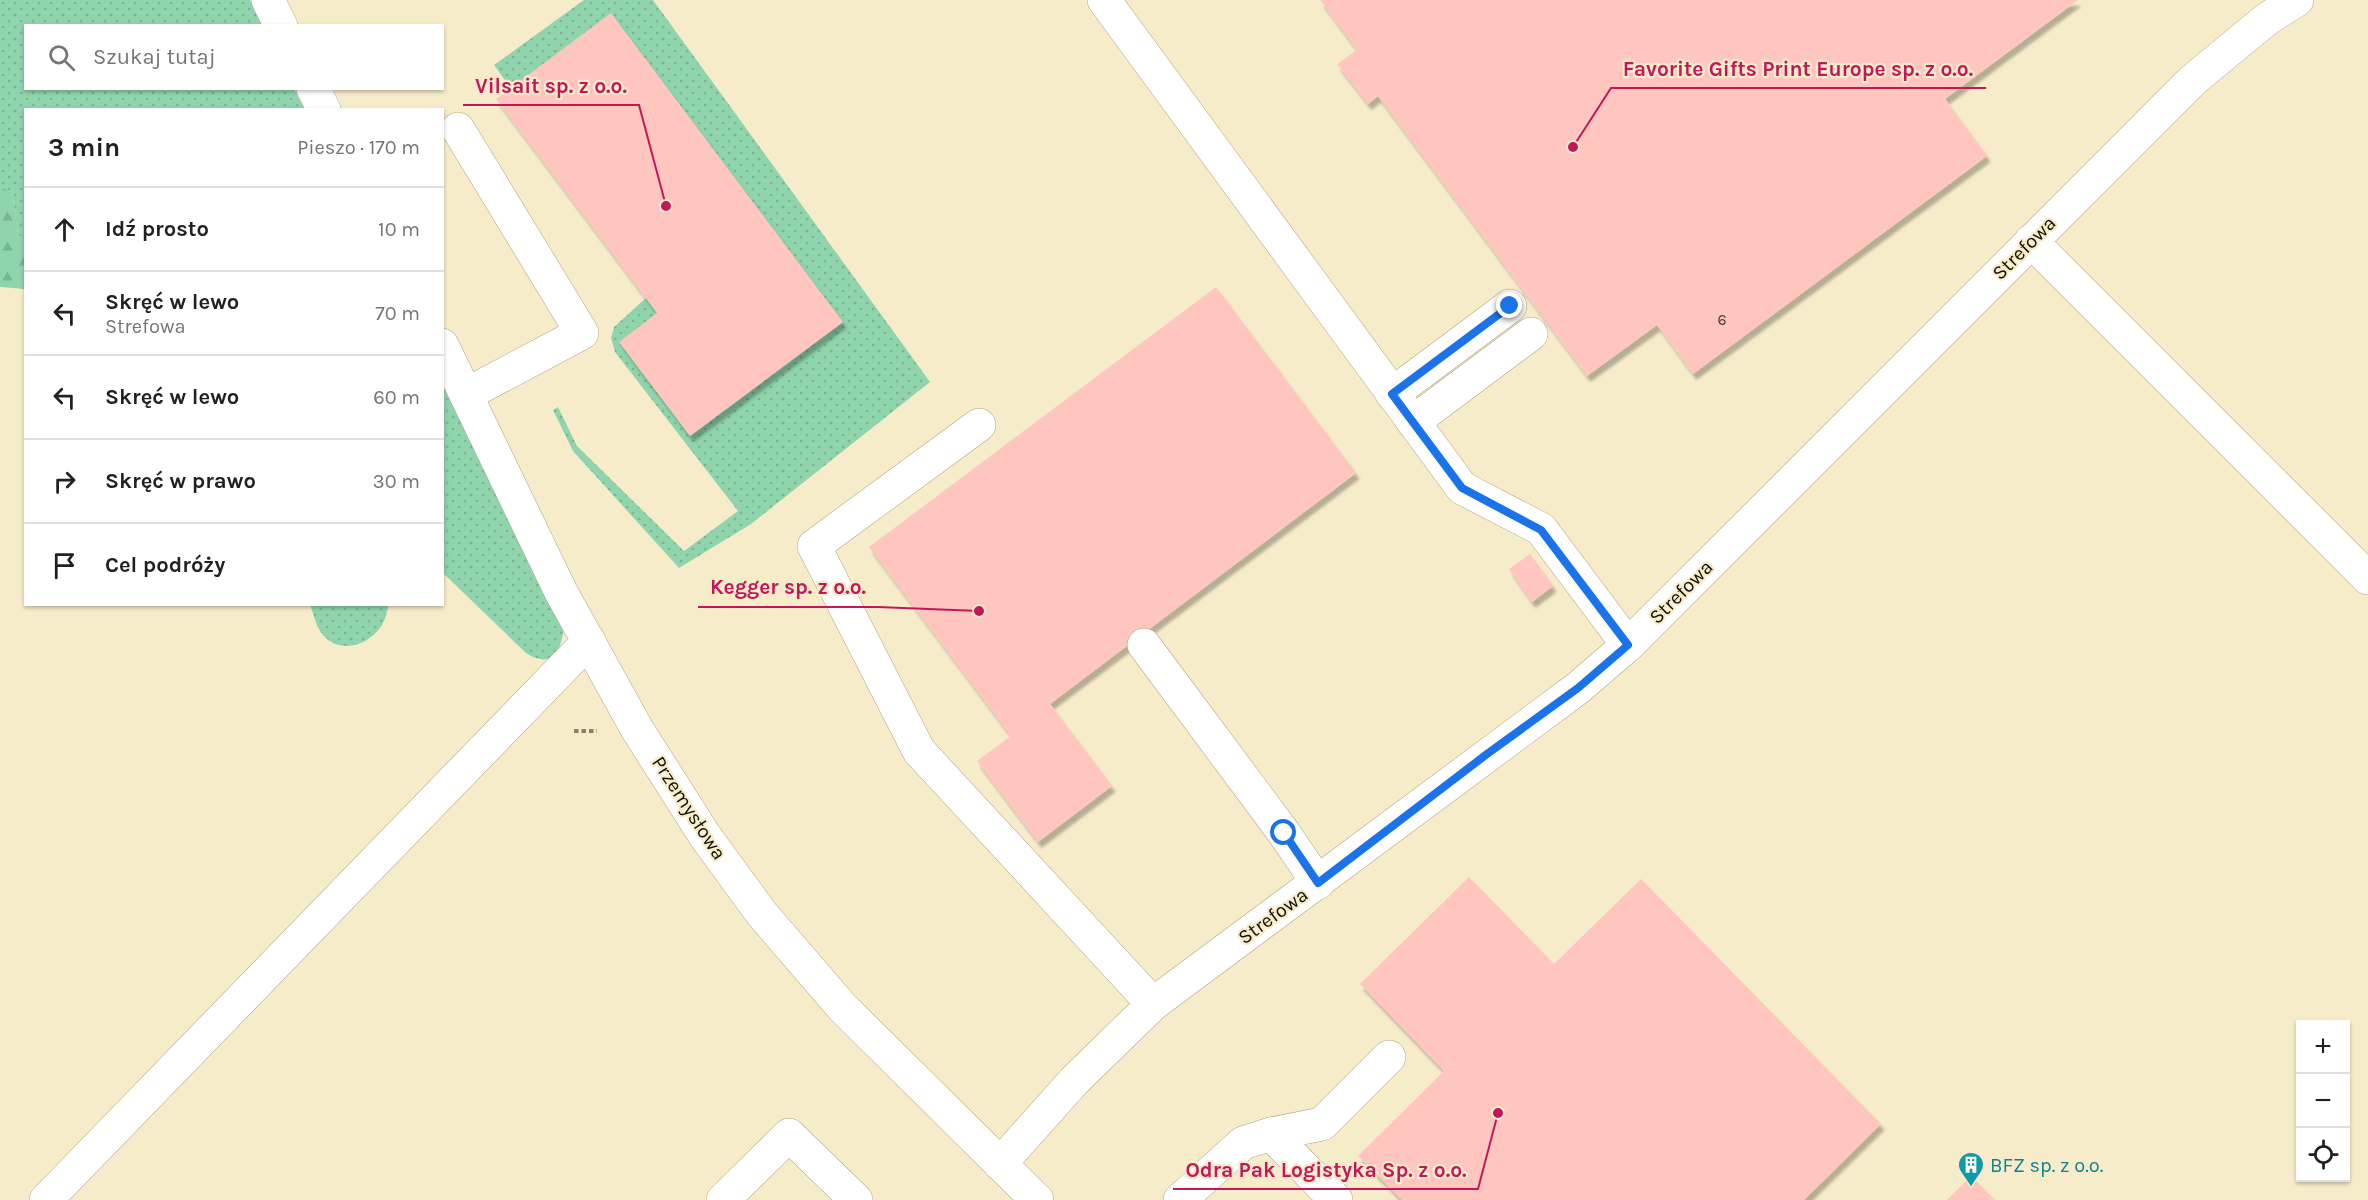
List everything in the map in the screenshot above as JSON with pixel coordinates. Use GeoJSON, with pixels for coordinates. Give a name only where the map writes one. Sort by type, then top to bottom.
{"type":"FeatureCollection","features":[{"type":"Feature","properties":{"kind":"street"},"geometry":{"type":"LineString","coordinates":[[268,0],[280,24]]}},
{"type":"Feature","properties":{"kind":"street"},"geometry":{"type":"LineString","coordinates":[[1104,0],[1462,488],[1541,530],[1628,645]]}},
{"type":"Feature","properties":{"kind":"street","name":"Strefowa"},"geometry":{"type":"LineString","coordinates":[[1000,1164],[1074,1081],[1153,1004],[1578,688],[1628,645],[2193,80],[2289,2]]}},
{"type":"Feature","properties":{"kind":"street"},"geometry":{"type":"LineString","coordinates":[[314,90],[323,108]]}},
{"type":"Feature","properties":{"kind":"street"},"geometry":{"type":"LineString","coordinates":[[458,129],[582,333],[467,394]]}},
{"type":"Feature","properties":{"kind":"street"},"geometry":{"type":"LineString","coordinates":[[2031,241],[2368,578]]}},
{"type":"Feature","properties":{"kind":"street"},"geometry":{"type":"LineString","coordinates":[[1392,394],[1510,306]]}},
{"type":"Feature","properties":{"kind":"street"},"geometry":{"type":"LineString","coordinates":[[1413,422],[1531,334]]}},
{"type":"Feature","properties":{"kind":"street","name":"Przemysłowa"},"geometry":{"type":"LineString","coordinates":[[444,349],[561,592],[637,729],[705,836],[762,914],[843,1008],[1037,1200]]}},
{"type":"Feature","properties":{"kind":"street"},"geometry":{"type":"LineString","coordinates":[[979,425],[814,546],[919,752],[1153,1004]]}},
{"type":"Feature","properties":{"kind":"street"},"geometry":{"type":"LineString","coordinates":[[46,1200],[589,641]]}},
{"type":"Feature","properties":{"kind":"street"},"geometry":{"type":"LineString","coordinates":[[1144,645],[1284,833],[1318,883]]}},
{"type":"Feature","properties":{"kind":"street"},"geometry":{"type":"LineString","coordinates":[[1180,1200],[1243,1143],[1271,1134],[1322,1124],[1389,1057]]}},
{"type":"Feature","properties":{"kind":"street"},"geometry":{"type":"LineString","coordinates":[[1271,1134],[1336,1200]]}},
{"type":"Feature","properties":{"kind":"street"},"geometry":{"type":"LineString","coordinates":[[723,1200],[789,1135],[856,1200]]}},
{"type":"Feature","properties":{"kind":"green space"},"geometry":{"type":"Polygon","coordinates":[[[0,0],[250,0],[262,24],[24,24],[24,90],[295,90],[304,108],[24,108],[24,236],[18,234],[12,192],[0,187],[0,0]]]}},
{"type":"Feature","properties":{"kind":"green space"},"geometry":{"type":"Polygon","coordinates":[[[584,0],[653,0],[930,382],[751,524],[679,568],[573,451],[553,410],[558,407],[577,446],[684,551],[738,511],[615,352],[611,338],[614,327],[657,288],[494,65],[584,0]]]}},
{"type":"Feature","properties":{"kind":"green space"},"geometry":{"type":"Polygon","coordinates":[[[0,187],[12,192],[18,233],[24,236],[24,289],[0,287],[0,187]]]}},
{"type":"Feature","properties":{"kind":"green space"},"geometry":{"type":"Polygon","coordinates":[[[444,386],[564,629],[560,645],[553,656],[542,659],[526,653],[444,574],[444,386]]]}},
{"type":"Feature","properties":{"kind":"green space"},"geometry":{"type":"Polygon","coordinates":[[[311,606],[389,606],[384,621],[378,630],[372,637],[356,645],[338,645],[330,641],[317,625],[311,606]]]}},
{"type":"Feature","properties":{"kind":"building"},"geometry":{"type":"Polygon","coordinates":[[[1320,0],[2078,0],[1945,99],[1987,156],[1693,374],[1657,325],[1587,376],[1378,96],[1368,104],[1337,64],[1357,50],[1320,0]]]}},
{"type":"Feature","properties":{"kind":"building"},"geometry":{"type":"Polygon","coordinates":[[[611,13],[843,322],[690,436],[619,342],[657,313],[496,99],[611,13]]]}},
{"type":"Feature","properties":{"kind":"building"},"geometry":{"type":"Polygon","coordinates":[[[1216,287],[1356,473],[1050,704],[1112,786],[1038,842],[977,761],[1011,736],[869,547],[1216,287]]]}},
{"type":"Feature","properties":{"kind":"building"},"geometry":{"type":"Polygon","coordinates":[[[1530,554],[1553,586],[1532,602],[1509,569],[1530,554]]]}},
{"type":"Feature","properties":{"kind":"building"},"geometry":{"type":"Polygon","coordinates":[[[1469,877],[1554,964],[1641,879],[1881,1124],[1804,1200],[1402,1200],[1358,1156],[1444,1071],[1360,984],[1469,877]]]}},
{"type":"Feature","properties":{"kind":"building","name":"BFZ sp. z o.o."},"geometry":{"type":"Polygon","coordinates":[[[1971,1176],[1995,1200],[1947,1200],[1971,1176]]]}},
{"type":"Feature","properties":{"kind":"place","name":"Favorite Gifts Print Europe sp. z o.o."},"geometry":{"type":"Point","coordinates":[1573,147]}},
{"type":"Feature","properties":{"kind":"place","name":"Vilsait sp. z o.o."},"geometry":{"type":"Point","coordinates":[666,206]}},
{"type":"Feature","properties":{"kind":"place","name":"Kegger sp. z o.o."},"geometry":{"type":"Point","coordinates":[979,611]}},
{"type":"Feature","properties":{"kind":"place","name":"Odra Pak Logistyka Sp. z o.o."},"geometry":{"type":"Point","coordinates":[1498,1113]}},
{"type":"Feature","properties":{"kind":"place","name":"BFZ sp. z o.o."},"geometry":{"type":"Point","coordinates":[1971,1188]}},
{"type":"Feature","properties":{"kind":"route"},"geometry":{"type":"LineString","coordinates":[[1284,833],[1318,883],[1578,688],[1628,645],[1541,530],[1462,488],[1392,394],[1510,306]]}}]}
